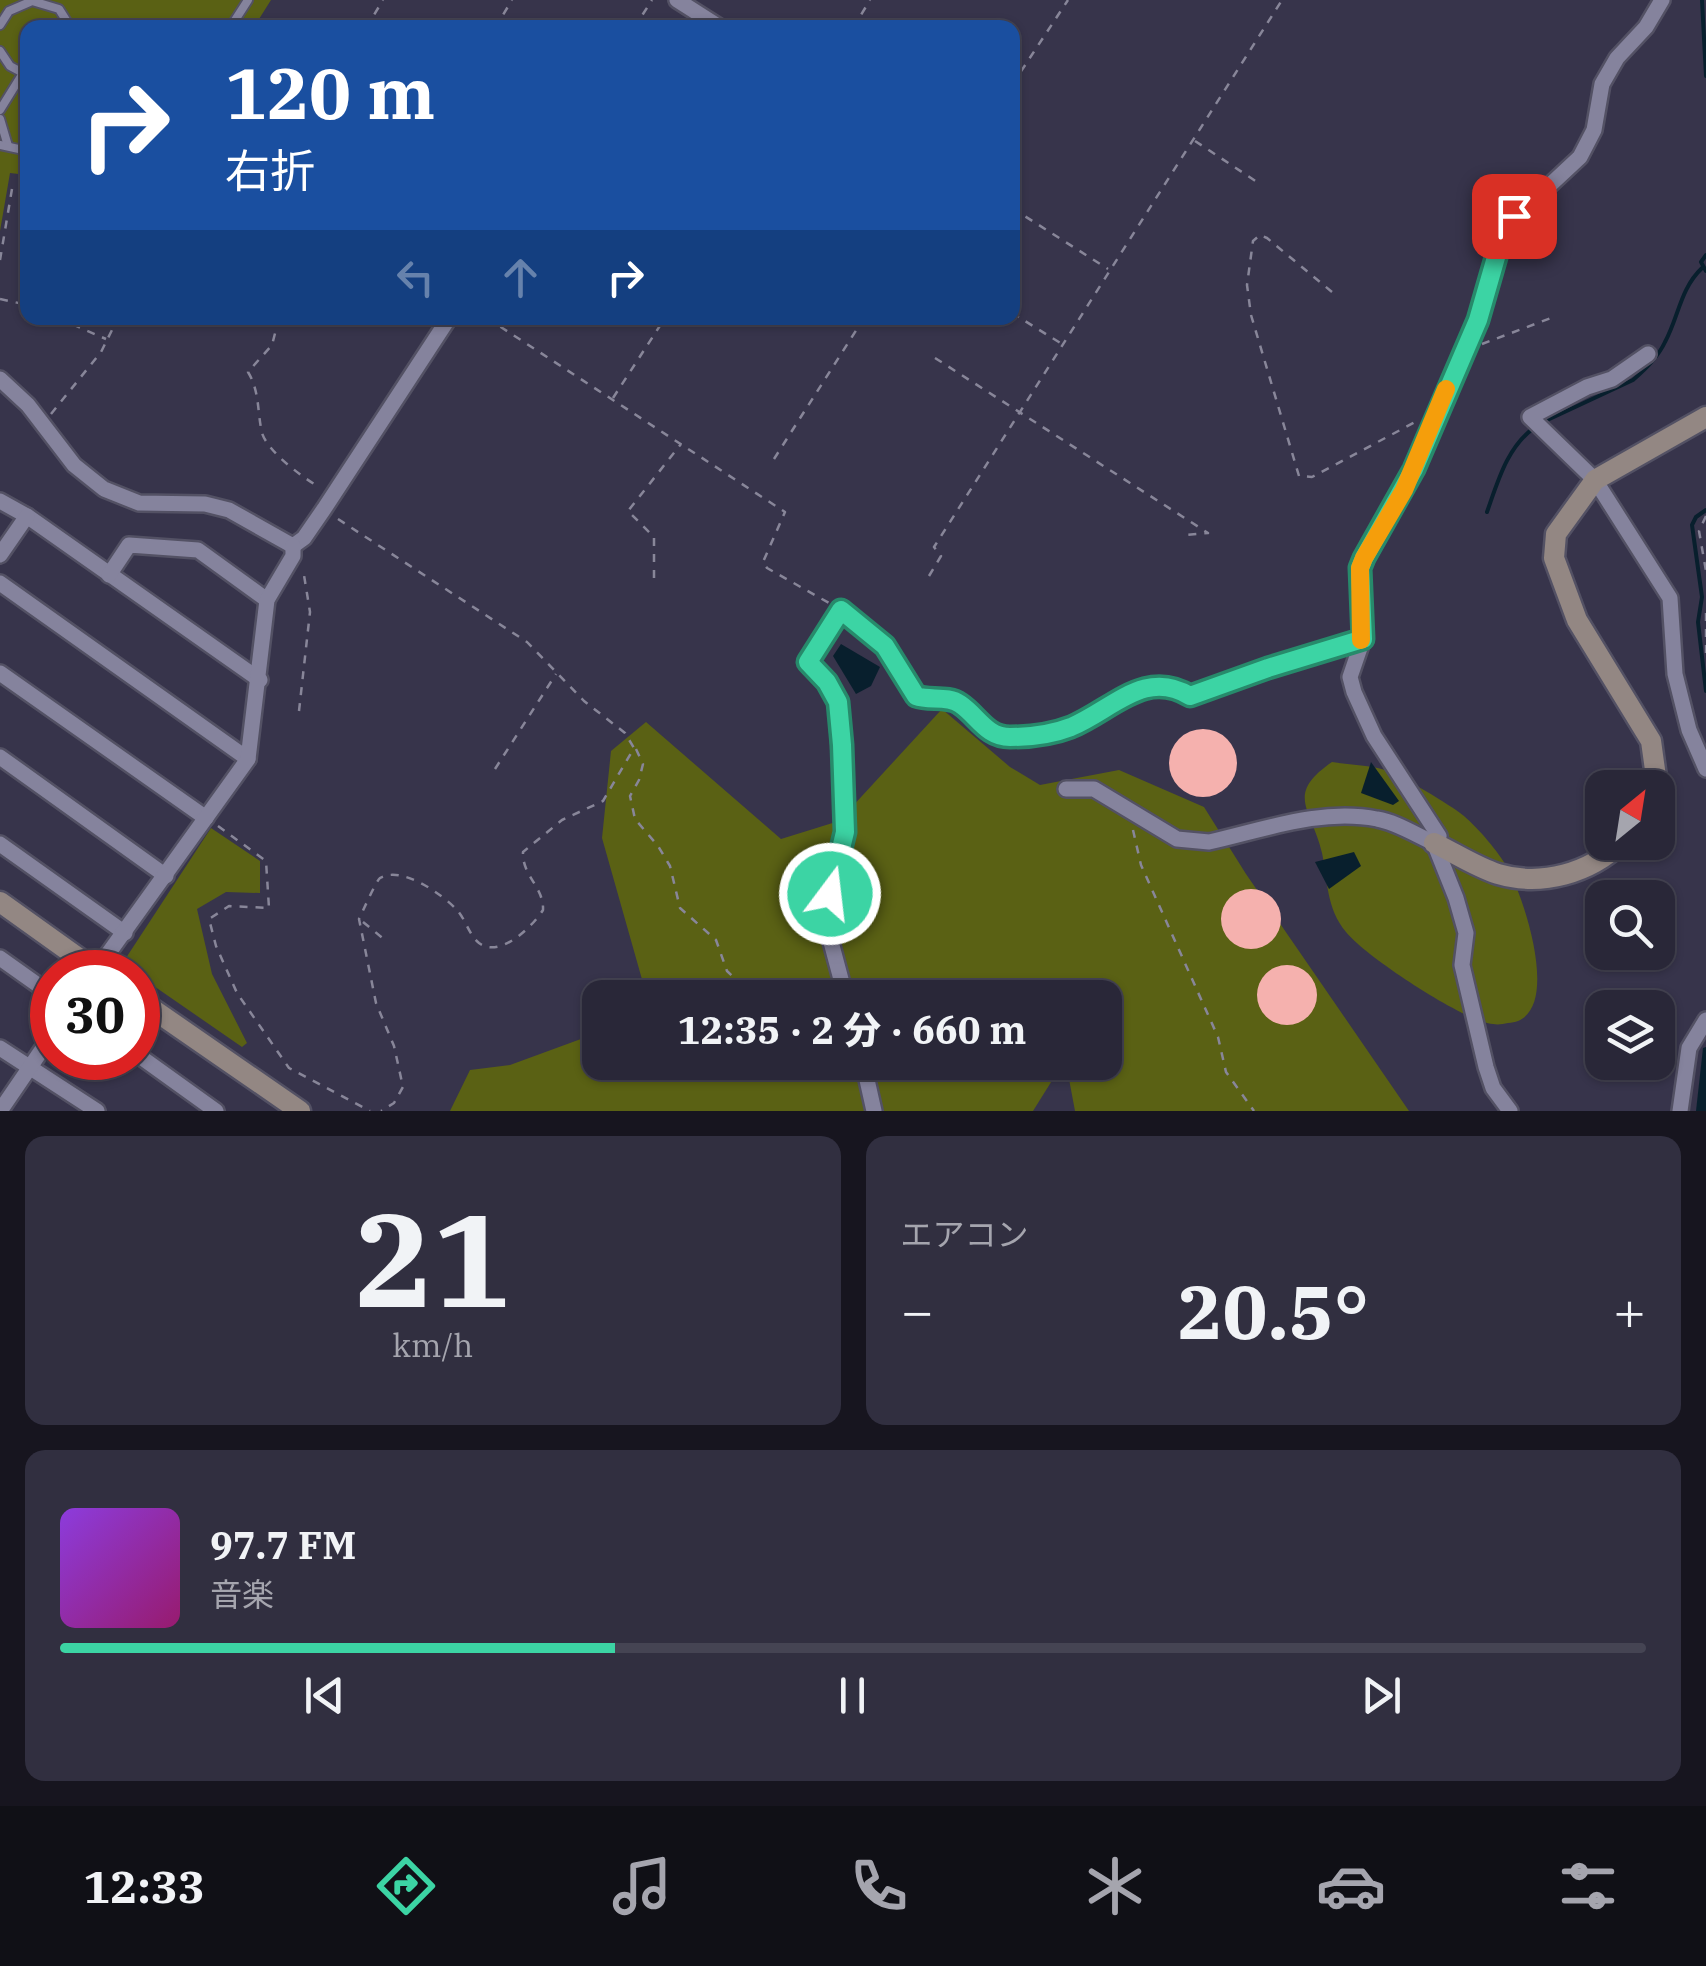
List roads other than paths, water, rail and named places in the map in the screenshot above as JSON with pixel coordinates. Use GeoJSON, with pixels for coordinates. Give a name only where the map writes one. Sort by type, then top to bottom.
{"type":"FeatureCollection","features":[{"type":"Feature","properties":{"kind":"street"},"geometry":{"type":"LineString","coordinates":[[677,0],[708,20]]}},
{"type":"Feature","properties":{"kind":"street"},"geometry":{"type":"LineString","coordinates":[[1434,842],[1439,836],[1374,736],[1354,692],[1350,677],[1363,639],[1360,568],[1404,490],[1478,320],[1495,251],[1508,220],[1580,157],[1594,130],[1602,84],[1616,58],[1646,27],[1657,1]]}},
{"type":"Feature","properties":{"kind":"street"},"geometry":{"type":"LineString","coordinates":[[113,950],[166,876],[212,822],[248,759],[268,600],[293,550],[443,325]]}},
{"type":"Feature","properties":{"kind":"street"},"geometry":{"type":"LineString","coordinates":[[1648,354],[1612,379],[1587,387],[1530,417],[1595,480],[1670,598],[1675,674],[1688,730],[1706,768]]}},
{"type":"Feature","properties":{"kind":"street"},"geometry":{"type":"LineString","coordinates":[[2,387],[42,422],[74,465],[122,498],[155,505],[205,504],[230,510],[293,550]]}},
{"type":"Feature","properties":{"kind":"street"},"geometry":{"type":"LineString","coordinates":[[1655,770],[1651,741],[1578,620],[1554,558],[1556,534],[1595,480],[1706,417]]}},
{"type":"Feature","properties":{"kind":"street"},"geometry":{"type":"LineString","coordinates":[[0,501],[260,680]]}},
{"type":"Feature","properties":{"kind":"street"},"geometry":{"type":"LineString","coordinates":[[0,555],[27,516]]}},
{"type":"Feature","properties":{"kind":"street"},"geometry":{"type":"LineString","coordinates":[[109,575],[129,545],[198,550],[268,600]]}},
{"type":"Feature","properties":{"kind":"street"},"geometry":{"type":"LineString","coordinates":[[0,583],[248,759]]}},
{"type":"Feature","properties":{"kind":"street"},"geometry":{"type":"LineString","coordinates":[[841,980],[828,927],[830,894],[845,832],[838,702],[827,682],[808,662],[841,610],[885,646],[916,696],[958,702],[987,730],[1004,737],[1050,733],[1072,726],[1148,686],[1173,685],[1190,696],[1363,639]]}},
{"type":"Feature","properties":{"kind":"street"},"geometry":{"type":"LineString","coordinates":[[0,673],[212,822]]}},
{"type":"Feature","properties":{"kind":"street"},"geometry":{"type":"LineString","coordinates":[[0,757],[166,876]]}},
{"type":"Feature","properties":{"kind":"street"},"geometry":{"type":"LineString","coordinates":[[1066,789],[1094,789],[1177,839],[1192,842],[1350,815],[1381,819],[1498,874],[1530,879],[1577,871],[1601,860]]}},
{"type":"Feature","properties":{"kind":"street"},"geometry":{"type":"LineString","coordinates":[[1434,842],[1466,934],[1462,965],[1486,1067],[1493,1088],[1510,1111]]}},
{"type":"Feature","properties":{"kind":"street"},"geometry":{"type":"LineString","coordinates":[[0,844],[126,933]]}},
{"type":"Feature","properties":{"kind":"street"},"geometry":{"type":"LineString","coordinates":[[0,902],[67,950]]}},
{"type":"Feature","properties":{"kind":"street"},"geometry":{"type":"LineString","coordinates":[[0,958],[30,979]]}},
{"type":"Feature","properties":{"kind":"street"},"geometry":{"type":"LineString","coordinates":[[160,1014],[300,1111]]}},
{"type":"Feature","properties":{"kind":"street"},"geometry":{"type":"LineString","coordinates":[[1680,1111],[1688,1048],[1706,1020]]}},
{"type":"Feature","properties":{"kind":"street"},"geometry":{"type":"LineString","coordinates":[[0,1048],[96,1111]]}},
{"type":"Feature","properties":{"kind":"street"},"geometry":{"type":"LineString","coordinates":[[0,1111],[29,1069]]}},
{"type":"Feature","properties":{"kind":"street"},"geometry":{"type":"LineString","coordinates":[[160,1071],[216,1111]]}},
{"type":"Feature","properties":{"kind":"street"},"geometry":{"type":"LineString","coordinates":[[866,1080],[874,1111]]}},
{"type":"Feature","properties":{"kind":"lane"},"geometry":{"type":"LineString","coordinates":[[0,26],[9,11],[24,3],[58,4]]}},
{"type":"Feature","properties":{"kind":"lane"},"geometry":{"type":"LineString","coordinates":[[0,51],[20,71]]}},
{"type":"Feature","properties":{"kind":"lane"},"geometry":{"type":"LineString","coordinates":[[0,76],[8,63]]}},
{"type":"Feature","properties":{"kind":"lane"},"geometry":{"type":"LineString","coordinates":[[0,110],[20,81]]}},
{"type":"Feature","properties":{"kind":"lane"},"geometry":{"type":"LineString","coordinates":[[0,119],[4,146]]}},
{"type":"Feature","properties":{"kind":"water"},"geometry":{"type":"Polygon","coordinates":[[[841,644],[880,667],[871,686],[856,694],[833,656],[841,644]]]}},
{"type":"Feature","properties":{"kind":"water"},"geometry":{"type":"Polygon","coordinates":[[[1371,762],[1399,801],[1393,805],[1361,793],[1371,762]]]}},
{"type":"Feature","properties":{"kind":"water"},"geometry":{"type":"Polygon","coordinates":[[[1354,852],[1361,866],[1329,889],[1315,862],[1354,852]]]}},
{"type":"Feature","properties":{"kind":"water"},"geometry":{"type":"Polygon","coordinates":[[[1706,1047],[1706,1111],[1696,1111],[1703,1048],[1706,1047]]]}},
{"type":"Feature","properties":{"kind":"waterway"},"geometry":{"type":"LineString","coordinates":[[1702,0],[1706,76]]}},
{"type":"Feature","properties":{"kind":"waterway"},"geometry":{"type":"LineString","coordinates":[[1706,255],[1701,262],[1706,271]]}},
{"type":"Feature","properties":{"kind":"waterway"},"geometry":{"type":"LineString","coordinates":[[1543,422],[1633,380],[1642,372],[1662,347],[1684,294],[1702,268]]}},
{"type":"Feature","properties":{"kind":"waterway"},"geometry":{"type":"LineString","coordinates":[[1487,512],[1510,455],[1535,427]]}},
{"type":"Feature","properties":{"kind":"waterway"},"geometry":{"type":"LineString","coordinates":[[1706,510],[1692,525],[1702,597],[1698,622],[1706,691]]}}]}
